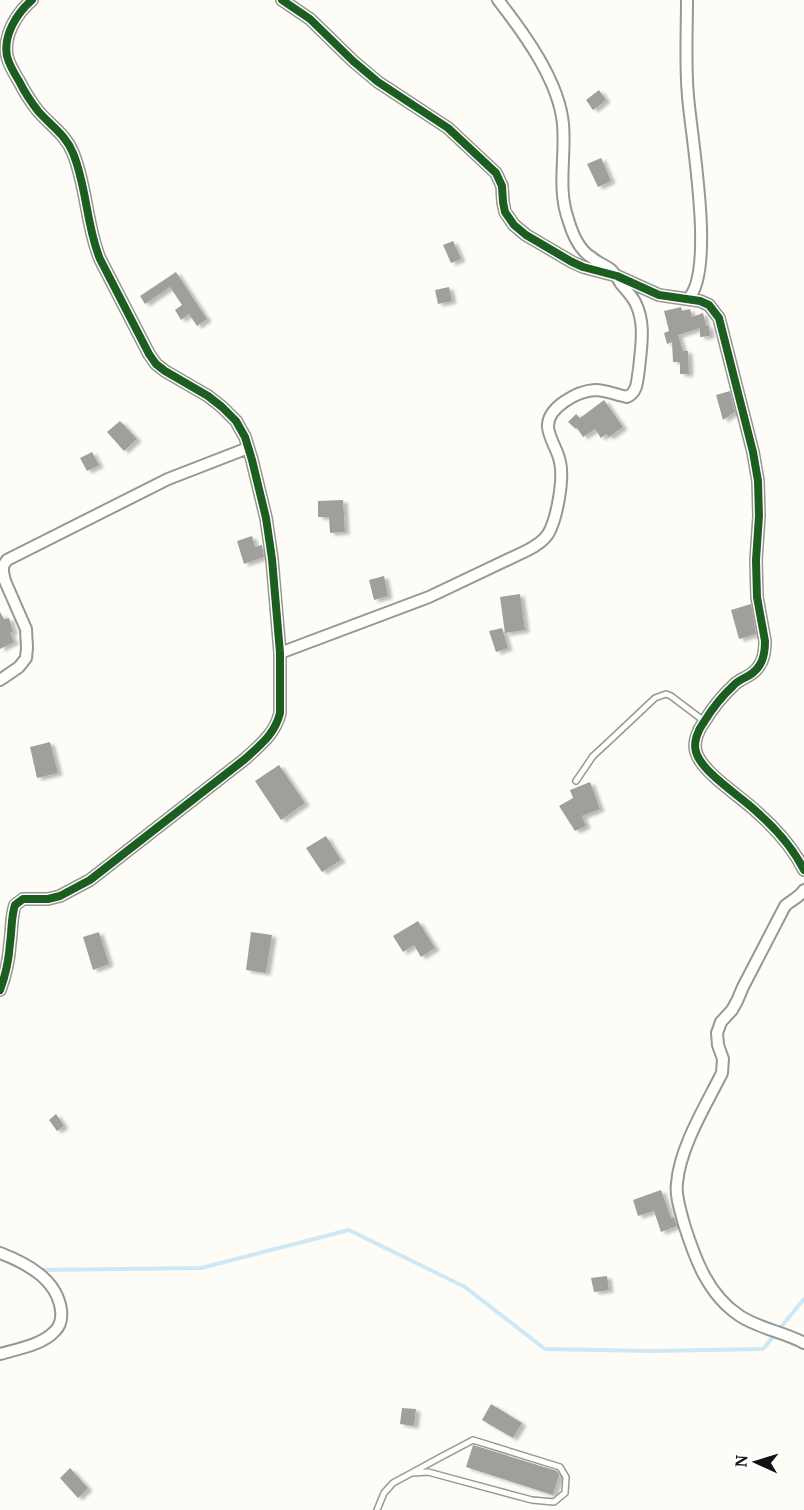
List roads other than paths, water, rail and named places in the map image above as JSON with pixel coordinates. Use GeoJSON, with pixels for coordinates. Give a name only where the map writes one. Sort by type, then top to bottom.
{"type":"FeatureCollection","features":[{"type":"Feature","properties":{"kind":"street"},"geometry":{"type":"LineString","coordinates":[[0,990],[7,966],[13,910],[18,902],[29,898],[53,898],[72,891],[90,880],[245,759],[268,737],[278,722],[280,713],[279,653],[272,559],[266,518],[245,437],[236,421],[222,407],[156,364],[148,354],[100,260],[92,238],[84,192],[72,151],[60,133],[38,111],[29,98],[12,68],[7,53],[6,44],[13,24],[33,0]]}},
{"type":"Feature","properties":{"kind":"street"},"geometry":{"type":"LineString","coordinates":[[282,0],[310,19],[378,82],[448,128],[496,173],[502,186],[505,212],[520,230],[583,267],[617,276],[659,295],[709,305],[719,318],[756,468],[759,491],[757,597],[765,641],[761,664],[752,673],[733,685],[704,721],[696,737],[695,746],[702,763],[720,783],[752,807],[779,834],[804,870]]}},
{"type":"Feature","properties":{"kind":"street"},"geometry":{"type":"LineString","coordinates":[[279,653],[429,597],[534,547],[544,539],[551,527],[561,484],[560,462],[548,429],[556,407],[592,390],[627,397],[633,393],[637,384],[642,334],[641,319],[634,300],[617,276],[582,250],[576,239],[562,197],[561,109],[538,57],[498,0]]}},
{"type":"Feature","properties":{"kind":"street"},"geometry":{"type":"LineString","coordinates":[[687,0],[688,95],[700,193],[701,225],[697,281],[694,292],[688,299]]}},
{"type":"Feature","properties":{"kind":"street"},"geometry":{"type":"LineString","coordinates":[[0,680],[19,667],[26,658],[27,648],[26,629],[5,581],[3,566],[7,560],[168,479],[248,448]]}},
{"type":"Feature","properties":{"kind":"street"},"geometry":{"type":"LineString","coordinates":[[804,890],[799,897],[785,906],[737,1001],[718,1027],[716,1039],[723,1059],[722,1073],[686,1148],[676,1185],[682,1216],[695,1258],[711,1287],[741,1317],[770,1330],[792,1336],[804,1343]]}},
{"type":"Feature","properties":{"kind":"street"},"geometry":{"type":"LineString","coordinates":[[0,1253],[26,1264],[43,1276],[51,1286],[61,1307],[62,1317],[60,1326],[53,1334],[0,1354]]}},
{"type":"Feature","properties":{"kind":"lane"},"geometry":{"type":"LineString","coordinates":[[576,781],[603,746],[655,698],[666,694],[671,696],[704,721]]}},
{"type":"Feature","properties":{"kind":"lane"},"geometry":{"type":"LineString","coordinates":[[377,1510],[384,1493],[393,1483],[473,1440],[560,1467],[566,1477],[565,1493],[554,1502],[532,1500],[428,1472],[413,1473]]}},
{"type":"Feature","properties":{"kind":"waterway"},"geometry":{"type":"LineString","coordinates":[[40,1270],[201,1268],[349,1230],[465,1287],[545,1349],[651,1351],[763,1349],[804,1299]]}}]}
